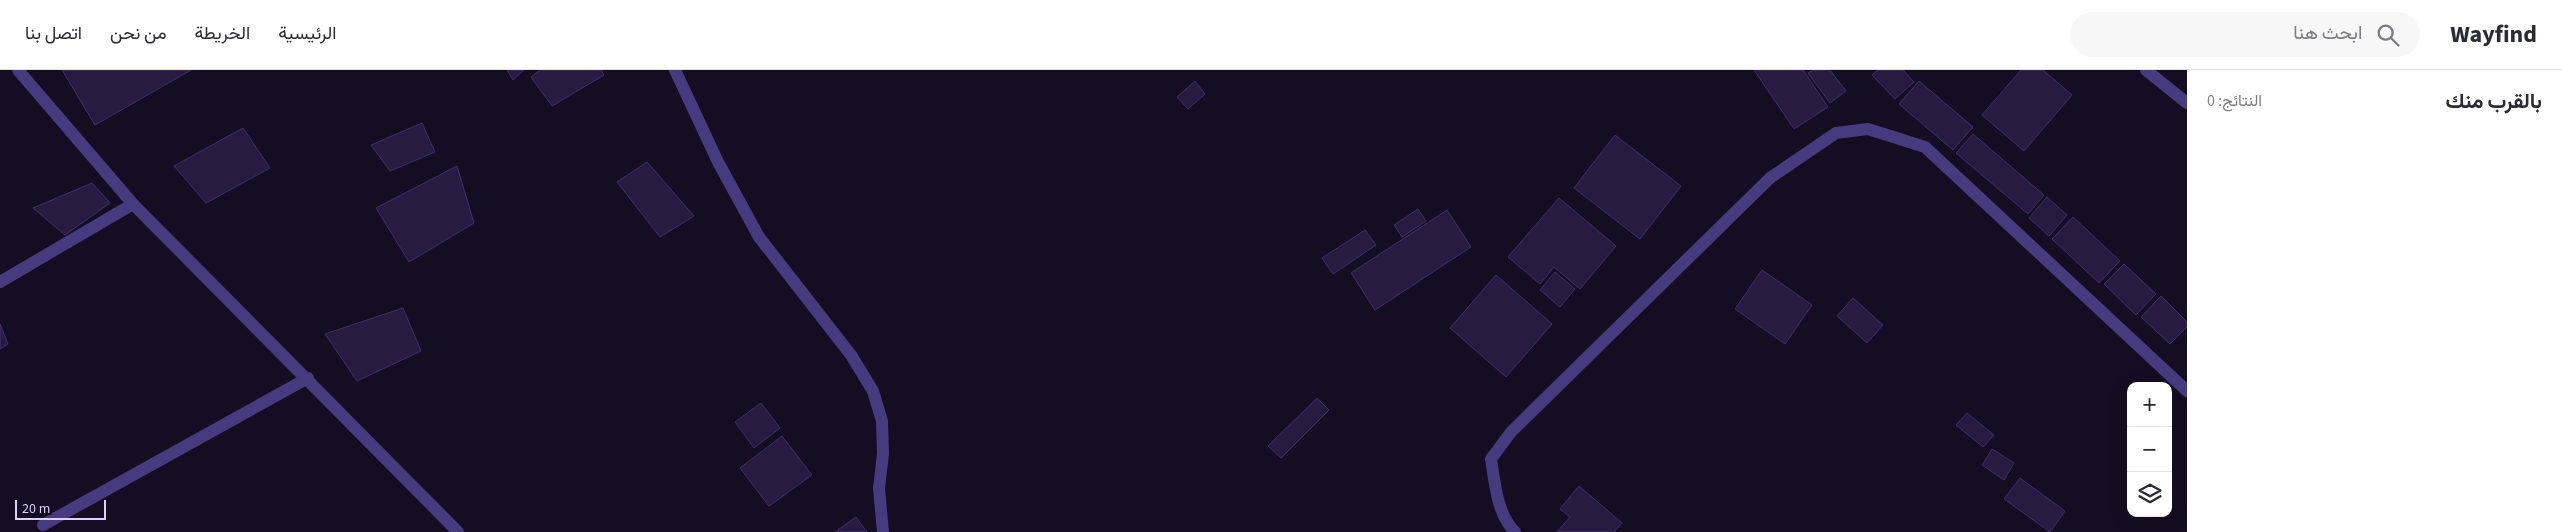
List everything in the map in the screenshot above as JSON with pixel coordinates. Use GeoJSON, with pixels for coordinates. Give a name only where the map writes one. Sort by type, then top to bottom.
{"type":"FeatureCollection","features":[{"type":"Feature","properties":{"kind":"street"},"geometry":{"type":"LineString","coordinates":[[18,70],[133,204],[225,298],[308,378],[458,532]]}},
{"type":"Feature","properties":{"kind":"street"},"geometry":{"type":"LineString","coordinates":[[674,70],[718,162],[759,237],[851,355],[874,391],[882,421],[883,454],[879,488],[883,532]]}},
{"type":"Feature","properties":{"kind":"street"},"geometry":{"type":"LineString","coordinates":[[2146,70],[2187,103]]}},
{"type":"Feature","properties":{"kind":"street"},"geometry":{"type":"LineString","coordinates":[[1515,532],[1507,524],[1496,492],[1491,459],[1511,432],[1770,178],[1836,133],[1868,129],[1925,147],[2187,391]]}},
{"type":"Feature","properties":{"kind":"street"},"geometry":{"type":"LineString","coordinates":[[0,282],[133,204]]}},
{"type":"Feature","properties":{"kind":"street"},"geometry":{"type":"LineString","coordinates":[[43,524],[308,378]]}},
{"type":"Feature","properties":{"kind":"building"},"geometry":{"type":"Polygon","coordinates":[[[62,70],[191,70],[95,125],[62,70]]]}},
{"type":"Feature","properties":{"kind":"building"},"geometry":{"type":"Polygon","coordinates":[[[507,70],[524,70],[513,80],[507,70]]]}},
{"type":"Feature","properties":{"kind":"building"},"geometry":{"type":"Polygon","coordinates":[[[540,70],[601,70],[604,75],[552,106],[531,77],[540,70]]]}},
{"type":"Feature","properties":{"kind":"building"},"geometry":{"type":"Polygon","coordinates":[[[1754,70],[1803,70],[1828,107],[1794,129],[1754,70]]]}},
{"type":"Feature","properties":{"kind":"building"},"geometry":{"type":"Polygon","coordinates":[[[1813,70],[1830,70],[1846,91],[1830,103],[1808,73],[1813,70]]]}},
{"type":"Feature","properties":{"kind":"building"},"geometry":{"type":"Polygon","coordinates":[[[1878,70],[1903,70],[1914,82],[1895,99],[1872,75],[1878,70]]]}},
{"type":"Feature","properties":{"kind":"building"},"geometry":{"type":"Polygon","coordinates":[[[2021,70],[2043,70],[2072,95],[2024,151],[1982,115],[2021,70]]]}},
{"type":"Feature","properties":{"kind":"building"},"geometry":{"type":"Polygon","coordinates":[[[1195,81],[1205,94],[1188,109],[1177,97],[1195,81]]]}},
{"type":"Feature","properties":{"kind":"building"},"geometry":{"type":"Polygon","coordinates":[[[1919,81],[1973,127],[1953,150],[1899,104],[1919,81]]]}},
{"type":"Feature","properties":{"kind":"building"},"geometry":{"type":"Polygon","coordinates":[[[422,123],[435,152],[390,171],[371,145],[422,123]]]}},
{"type":"Feature","properties":{"kind":"building"},"geometry":{"type":"Polygon","coordinates":[[[243,128],[270,168],[206,203],[174,166],[243,128]]]}},
{"type":"Feature","properties":{"kind":"building"},"geometry":{"type":"Polygon","coordinates":[[[1973,134],[2044,195],[2028,214],[1956,153],[1973,134]]]}},
{"type":"Feature","properties":{"kind":"building"},"geometry":{"type":"Polygon","coordinates":[[[1615,135],[1681,186],[1640,239],[1574,188],[1615,135]]]}},
{"type":"Feature","properties":{"kind":"building"},"geometry":{"type":"Polygon","coordinates":[[[647,162],[694,216],[660,237],[617,182],[647,162]]]}},
{"type":"Feature","properties":{"kind":"building"},"geometry":{"type":"Polygon","coordinates":[[[457,166],[474,223],[409,262],[376,208],[457,166]]]}},
{"type":"Feature","properties":{"kind":"building"},"geometry":{"type":"Polygon","coordinates":[[[92,183],[110,203],[65,235],[33,208],[92,183]]]}},
{"type":"Feature","properties":{"kind":"building"},"geometry":{"type":"Polygon","coordinates":[[[2047,197],[2067,215],[2049,236],[2029,218],[2047,197]]]}},
{"type":"Feature","properties":{"kind":"building"},"geometry":{"type":"Polygon","coordinates":[[[1559,198],[1616,246],[1580,289],[1554,267],[1540,284],[1508,257],[1559,198]]]}},
{"type":"Feature","properties":{"kind":"building"},"geometry":{"type":"Polygon","coordinates":[[[1418,209],[1426,221],[1402,237],[1394,225],[1418,209]]]}},
{"type":"Feature","properties":{"kind":"building"},"geometry":{"type":"Polygon","coordinates":[[[1447,210],[1471,247],[1375,310],[1351,273],[1447,210]]]}},
{"type":"Feature","properties":{"kind":"building"},"geometry":{"type":"Polygon","coordinates":[[[2073,217],[2120,261],[2099,283],[2052,239],[2073,217]]]}},
{"type":"Feature","properties":{"kind":"building"},"geometry":{"type":"Polygon","coordinates":[[[1365,230],[1376,245],[1333,274],[1322,258],[1365,230]]]}},
{"type":"Feature","properties":{"kind":"building"},"geometry":{"type":"Polygon","coordinates":[[[2124,264],[2156,294],[2136,315],[2104,284],[2124,264]]]}},
{"type":"Feature","properties":{"kind":"building"},"geometry":{"type":"Polygon","coordinates":[[[1762,270],[1812,305],[1785,344],[1735,309],[1762,270]]]}},
{"type":"Feature","properties":{"kind":"building"},"geometry":{"type":"Polygon","coordinates":[[[1555,272],[1575,289],[1560,307],[1540,290],[1555,272]]]}},
{"type":"Feature","properties":{"kind":"building"},"geometry":{"type":"Polygon","coordinates":[[[1496,275],[1552,324],[1506,377],[1450,328],[1496,275]]]}},
{"type":"Feature","properties":{"kind":"building"},"geometry":{"type":"Polygon","coordinates":[[[2161,296],[2187,322],[2187,327],[2170,344],[2141,317],[2161,296]]]}},
{"type":"Feature","properties":{"kind":"building"},"geometry":{"type":"Polygon","coordinates":[[[1853,298],[1883,325],[1867,343],[1837,316],[1853,298]]]}},
{"type":"Feature","properties":{"kind":"building"},"geometry":{"type":"Polygon","coordinates":[[[403,308],[421,351],[357,381],[325,334],[403,308]]]}},
{"type":"Feature","properties":{"kind":"building"},"geometry":{"type":"Polygon","coordinates":[[[0,324],[8,344],[0,349],[0,324]]]}},
{"type":"Feature","properties":{"kind":"building"},"geometry":{"type":"Polygon","coordinates":[[[1317,398],[1329,410],[1281,458],[1268,446],[1317,398]]]}},
{"type":"Feature","properties":{"kind":"building"},"geometry":{"type":"Polygon","coordinates":[[[761,403],[780,428],[754,448],[735,422],[761,403]]]}},
{"type":"Feature","properties":{"kind":"building"},"geometry":{"type":"Polygon","coordinates":[[[1967,413],[1994,435],[1983,447],[1956,425],[1967,413]]]}},
{"type":"Feature","properties":{"kind":"building"},"geometry":{"type":"Polygon","coordinates":[[[782,436],[812,475],[769,506],[740,468],[782,436]]]}},
{"type":"Feature","properties":{"kind":"building"},"geometry":{"type":"Polygon","coordinates":[[[1992,449],[2014,463],[2004,480],[1982,465],[1992,449]]]}},
{"type":"Feature","properties":{"kind":"building"},"geometry":{"type":"Polygon","coordinates":[[[2020,478],[2065,511],[2050,532],[2004,499],[2020,478]]]}},
{"type":"Feature","properties":{"kind":"building"},"geometry":{"type":"Polygon","coordinates":[[[1579,486],[1622,523],[1614,532],[1557,532],[1570,517],[1560,509],[1579,486]]]}},
{"type":"Feature","properties":{"kind":"building"},"geometry":{"type":"Polygon","coordinates":[[[856,517],[867,532],[835,532],[856,517]]]}}]}
